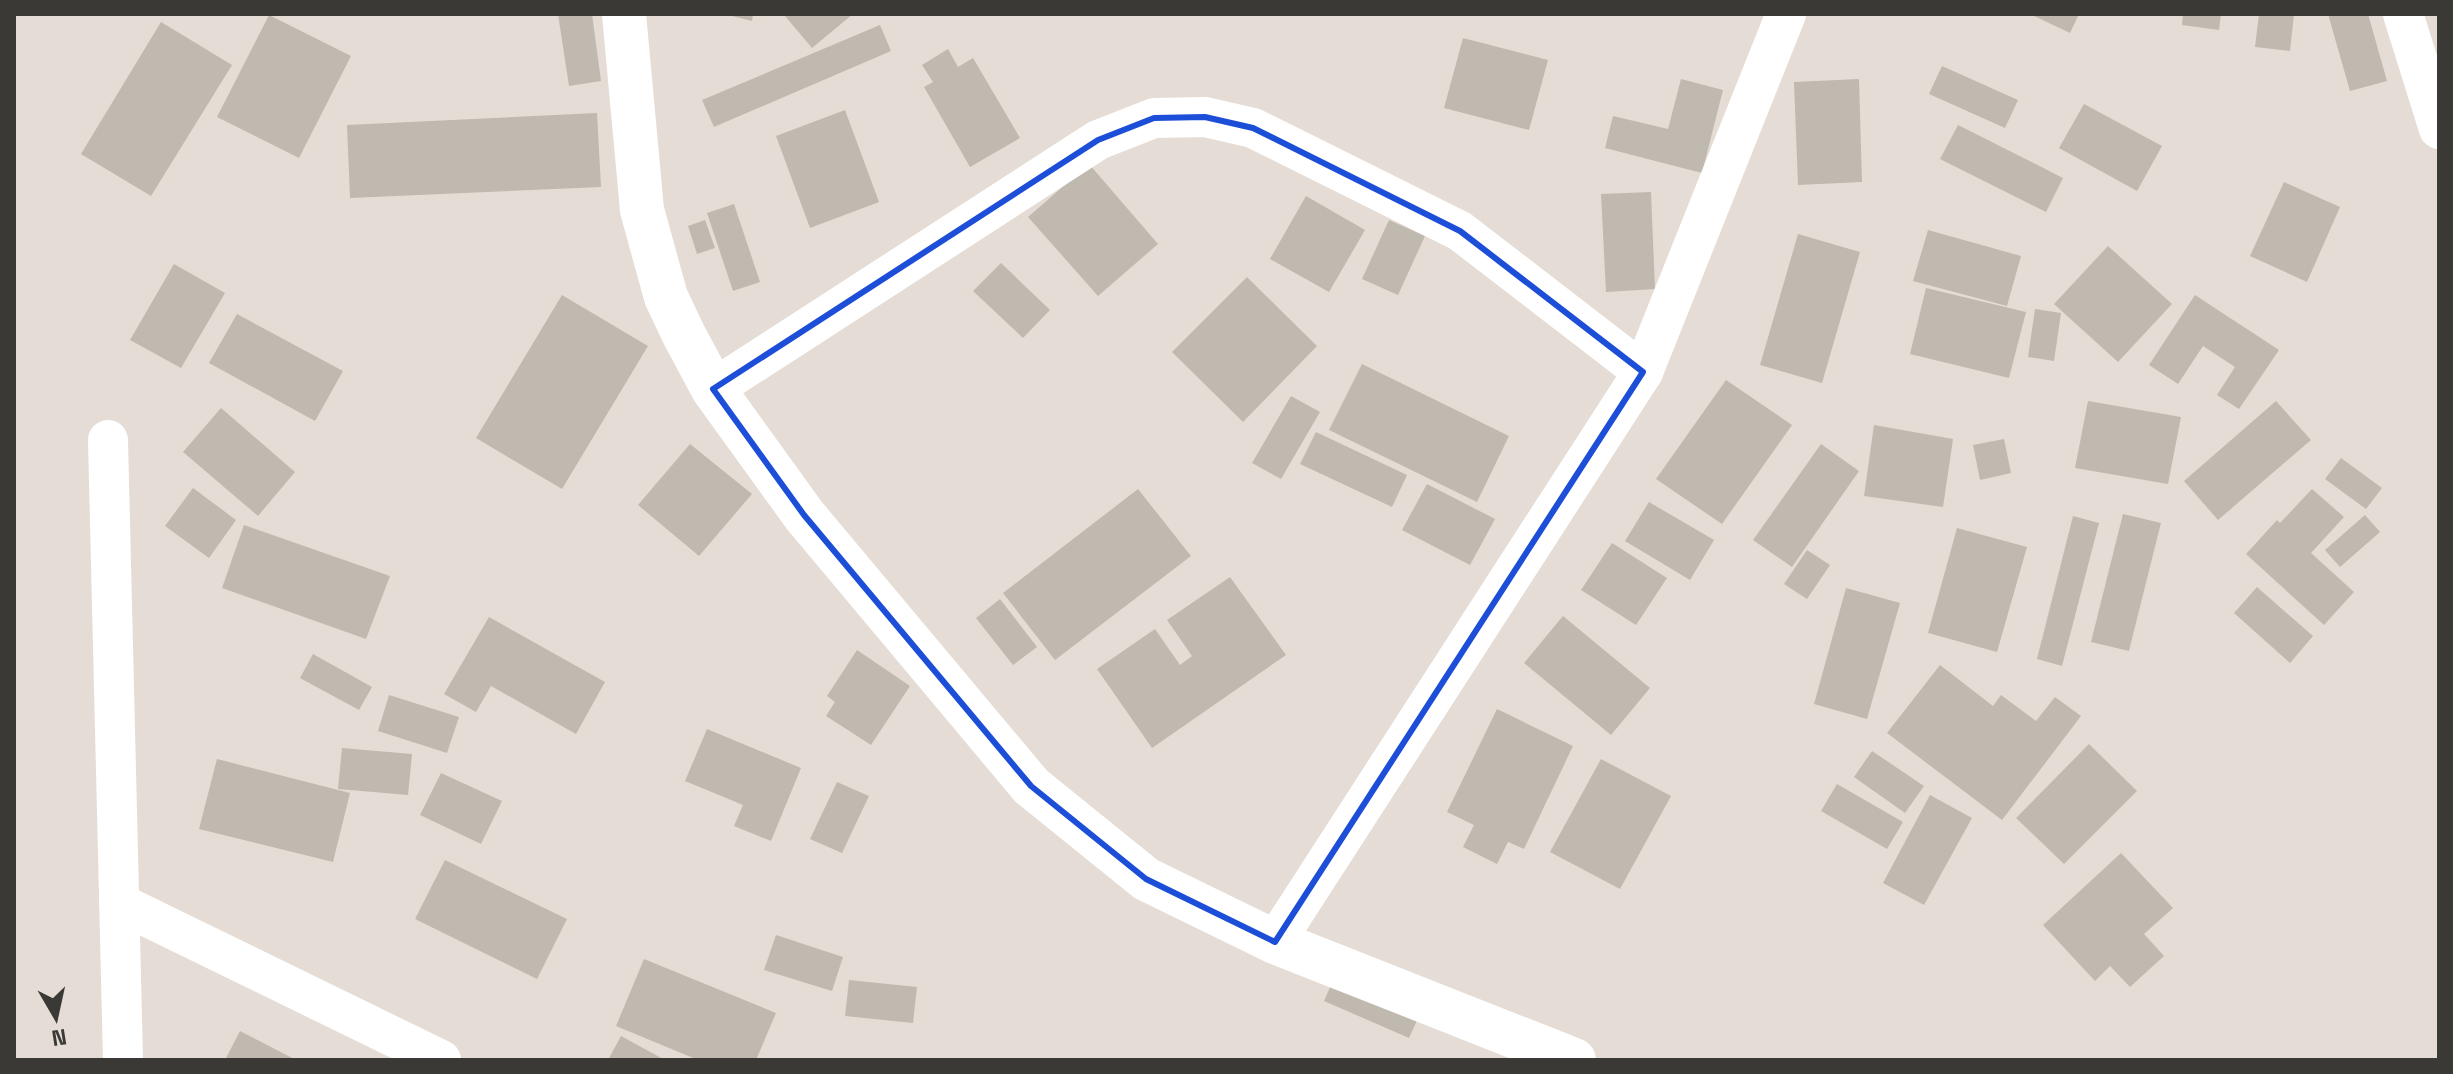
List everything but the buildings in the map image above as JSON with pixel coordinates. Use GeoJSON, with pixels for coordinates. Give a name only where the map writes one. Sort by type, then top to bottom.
{"type":"FeatureCollection","features":[{"type":"Feature","properties":{"kind":"street"},"geometry":{"type":"LineString","coordinates":[[624,14],[642,210],[666,297],[713,389],[804,515],[1031,786],[1146,879],[1275,942],[1574,1060]]}},
{"type":"Feature","properties":{"kind":"street"},"geometry":{"type":"LineString","coordinates":[[1275,942],[1643,372],[1786,14]]}},
{"type":"Feature","properties":{"kind":"street"},"geometry":{"type":"LineString","coordinates":[[2403,14],[2439,129]]}},
{"type":"Feature","properties":{"kind":"street"},"geometry":{"type":"LineString","coordinates":[[713,389],[1098,140],[1154,118],[1205,117],[1253,128],[1460,231],[1643,372]]}},
{"type":"Feature","properties":{"kind":"street"},"geometry":{"type":"LineString","coordinates":[[108,440],[123,1060]]}},
{"type":"Feature","properties":{"kind":"street"},"geometry":{"type":"LineString","coordinates":[[119,903],[441,1060]]}},
{"type":"Feature","properties":{"kind":"highlighted area"},"geometry":{"type":"Polygon","coordinates":[[[1205,117],[1253,128],[1460,231],[1643,372],[1275,942],[1146,879],[1031,786],[804,515],[713,389],[1098,140],[1154,118],[1205,117]]]}}]}
